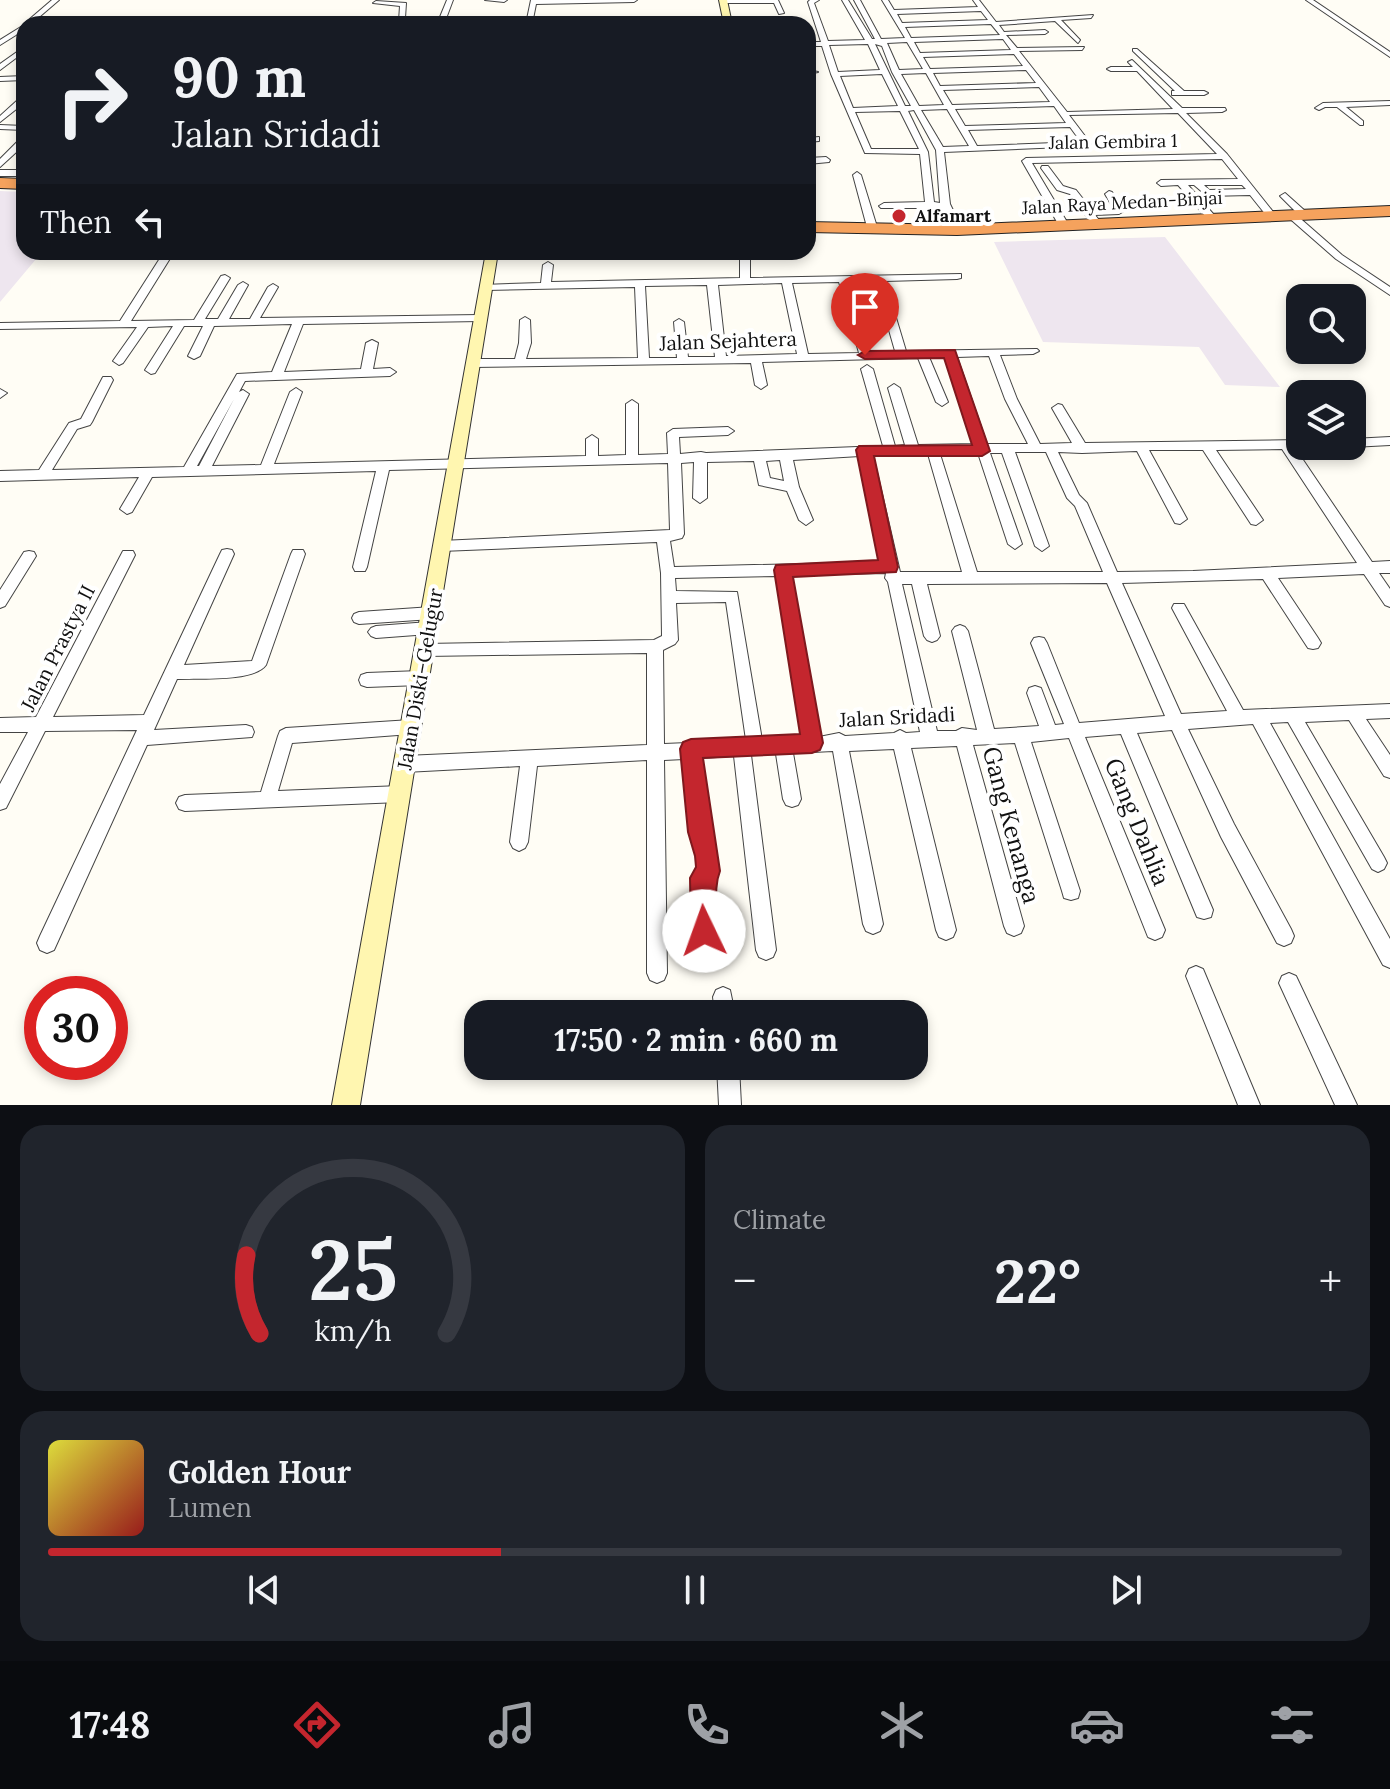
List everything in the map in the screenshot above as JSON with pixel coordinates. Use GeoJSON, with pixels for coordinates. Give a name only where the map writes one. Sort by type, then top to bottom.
{"type":"FeatureCollection","features":[{"type":"Feature","properties":{"kind":"highway","name":"Jalan Raya Medan-Binjai"},"geometry":{"type":"LineString","coordinates":[[816,225],[957,230],[1390,209]]}},
{"type":"Feature","properties":{"kind":"highway","name":"Jalan Raya Medan-Binjai"},"geometry":{"type":"LineString","coordinates":[[816,225],[948,227],[1062,222],[1091,216],[1296,214]]}},
{"type":"Feature","properties":{"kind":"main road","name":"Jalan Diski–Gelugur"},"geometry":{"type":"LineString","coordinates":[[346,1105],[491,260]]}},
{"type":"Feature","properties":{"kind":"street"},"geometry":{"type":"LineString","coordinates":[[37,16],[56,0]]}},
{"type":"Feature","properties":{"kind":"street"},"geometry":{"type":"LineString","coordinates":[[488,0],[504,0]]}},
{"type":"Feature","properties":{"kind":"street"},"geometry":{"type":"LineString","coordinates":[[534,1],[634,0]]}},
{"type":"Feature","properties":{"kind":"street"},"geometry":{"type":"LineString","coordinates":[[815,16],[811,2],[816,0]]}},
{"type":"Feature","properties":{"kind":"street"},"geometry":{"type":"LineString","coordinates":[[845,0],[896,72],[940,150],[948,227]]}},
{"type":"Feature","properties":{"kind":"street"},"geometry":{"type":"LineString","coordinates":[[857,0],[875,42],[883,72],[924,152],[930,205],[948,227]]}},
{"type":"Feature","properties":{"kind":"street"},"geometry":{"type":"LineString","coordinates":[[885,0],[975,149]]}},
{"type":"Feature","properties":{"kind":"street"},"geometry":{"type":"LineString","coordinates":[[1309,0],[1390,55]]}},
{"type":"Feature","properties":{"kind":"street"},"geometry":{"type":"LineString","coordinates":[[723,1],[776,1],[781,13]]}},
{"type":"Feature","properties":{"kind":"street"},"geometry":{"type":"LineString","coordinates":[[756,1],[760,14]]}},
{"type":"Feature","properties":{"kind":"street"},"geometry":{"type":"LineString","coordinates":[[376,3],[404,4],[402,16]]}},
{"type":"Feature","properties":{"kind":"street"},"geometry":{"type":"LineString","coordinates":[[892,12],[980,3],[1086,145],[940,150]]}},
{"type":"Feature","properties":{"kind":"street"},"geometry":{"type":"LineString","coordinates":[[899,25],[1058,21],[1064,20],[1063,16],[1093,18],[1081,5]]}},
{"type":"Feature","properties":{"kind":"street"},"geometry":{"type":"LineString","coordinates":[[1007,9],[1019,22]]}},
{"type":"Feature","properties":{"kind":"street"},"geometry":{"type":"LineString","coordinates":[[816,18],[835,74],[869,152],[924,152]]}},
{"type":"Feature","properties":{"kind":"street"},"geometry":{"type":"LineString","coordinates":[[917,55],[1017,51],[1080,44],[1058,21]]}},
{"type":"Feature","properties":{"kind":"street"},"geometry":{"type":"LineString","coordinates":[[816,44],[1045,32]]}},
{"type":"Feature","properties":{"kind":"street"},"geometry":{"type":"LineString","coordinates":[[1007,36],[1050,41]]}},
{"type":"Feature","properties":{"kind":"street"},"geometry":{"type":"LineString","coordinates":[[1135,50],[1182,93]]}},
{"type":"Feature","properties":{"kind":"street"},"geometry":{"type":"LineString","coordinates":[[1017,51],[1102,151]]}},
{"type":"Feature","properties":{"kind":"street"},"geometry":{"type":"LineString","coordinates":[[0,68],[16,55]]}},
{"type":"Feature","properties":{"kind":"street"},"geometry":{"type":"LineString","coordinates":[[1132,62],[1224,156],[1269,213]]}},
{"type":"Feature","properties":{"kind":"street"},"geometry":{"type":"LineString","coordinates":[[896,72],[1027,68]]}},
{"type":"Feature","properties":{"kind":"street"},"geometry":{"type":"LineString","coordinates":[[1111,69],[1139,69]]}},
{"type":"Feature","properties":{"kind":"street"},"geometry":{"type":"LineString","coordinates":[[835,74],[883,72]]}},
{"type":"Feature","properties":{"kind":"street"},"geometry":{"type":"LineString","coordinates":[[938,88],[1040,85]]}},
{"type":"Feature","properties":{"kind":"street"},"geometry":{"type":"LineString","coordinates":[[1163,94],[1204,93]]}},
{"type":"Feature","properties":{"kind":"street"},"geometry":{"type":"LineString","coordinates":[[1171,102],[1211,100]]}},
{"type":"Feature","properties":{"kind":"street"},"geometry":{"type":"LineString","coordinates":[[1319,108],[1338,104],[1390,103]]}},
{"type":"Feature","properties":{"kind":"street"},"geometry":{"type":"LineString","coordinates":[[850,110],[1054,104]]}},
{"type":"Feature","properties":{"kind":"street"},"geometry":{"type":"LineString","coordinates":[[1338,104],[1360,123]]}},
{"type":"Feature","properties":{"kind":"street"},"geometry":{"type":"LineString","coordinates":[[0,120],[16,106]]}},
{"type":"Feature","properties":{"kind":"street"},"geometry":{"type":"LineString","coordinates":[[1070,113],[1222,110]]}},
{"type":"Feature","properties":{"kind":"street"},"geometry":{"type":"LineString","coordinates":[[963,128],[1072,125]]}},
{"type":"Feature","properties":{"kind":"street"},"geometry":{"type":"LineString","coordinates":[[1156,145],[1165,157]]}},
{"type":"Feature","properties":{"kind":"street"},"geometry":{"type":"LineString","coordinates":[[0,164],[16,151]]}},
{"type":"Feature","properties":{"kind":"street","name":"Jalan Gembira 1"},"geometry":{"type":"LineString","coordinates":[[1062,222],[1025,162],[1102,151],[1165,157],[1224,156]]}},
{"type":"Feature","properties":{"kind":"street"},"geometry":{"type":"LineString","coordinates":[[816,161],[826,160]]}},
{"type":"Feature","properties":{"kind":"street"},"geometry":{"type":"LineString","coordinates":[[1045,168],[1059,188],[1073,192],[1091,216],[1119,211],[1109,194]]}},
{"type":"Feature","properties":{"kind":"street"},"geometry":{"type":"LineString","coordinates":[[857,175],[872,227]]}},
{"type":"Feature","properties":{"kind":"street"},"geometry":{"type":"LineString","coordinates":[[1161,183],[1246,182]]}},
{"type":"Feature","properties":{"kind":"street"},"geometry":{"type":"LineString","coordinates":[[1181,183],[1210,216]]}},
{"type":"Feature","properties":{"kind":"street"},"geometry":{"type":"LineString","coordinates":[[1197,183],[1207,193],[1254,192]]}},
{"type":"Feature","properties":{"kind":"street"},"geometry":{"type":"LineString","coordinates":[[1285,196],[1296,214],[1339,257],[1390,292]]}},
{"type":"Feature","properties":{"kind":"street"},"geometry":{"type":"LineString","coordinates":[[884,206],[945,204]]}},
{"type":"Feature","properties":{"kind":"street"},"geometry":{"type":"LineString","coordinates":[[123,324],[164,260]]}},
{"type":"Feature","properties":{"kind":"street"},"geometry":{"type":"LineString","coordinates":[[745,260],[745,280]]}},
{"type":"Feature","properties":{"kind":"street"},"geometry":{"type":"LineString","coordinates":[[546,285],[548,265]]}},
{"type":"Feature","properties":{"kind":"street"},"geometry":{"type":"LineString","coordinates":[[486,287],[879,277],[910,280],[957,276]]}},
{"type":"Feature","properties":{"kind":"street"},"geometry":{"type":"LineString","coordinates":[[879,277],[901,354]]}},
{"type":"Feature","properties":{"kind":"street"},"geometry":{"type":"LineString","coordinates":[[197,323],[225,278]]}},
{"type":"Feature","properties":{"kind":"street"},"geometry":{"type":"LineString","coordinates":[[843,278],[865,355]]}},
{"type":"Feature","properties":{"kind":"street"},"geometry":{"type":"LineString","coordinates":[[786,279],[803,356]]}},
{"type":"Feature","properties":{"kind":"street"},"geometry":{"type":"LineString","coordinates":[[712,281],[721,359]]}},
{"type":"Feature","properties":{"kind":"street"},"geometry":{"type":"LineString","coordinates":[[640,283],[644,362]]}},
{"type":"Feature","properties":{"kind":"street"},"geometry":{"type":"LineString","coordinates":[[194,356],[243,285]]}},
{"type":"Feature","properties":{"kind":"street"},"geometry":{"type":"LineString","coordinates":[[253,322],[273,287]]}},
{"type":"Feature","properties":{"kind":"street"},"geometry":{"type":"LineString","coordinates":[[2,329],[480,318]]}},
{"type":"Feature","properties":{"kind":"street"},"geometry":{"type":"LineString","coordinates":[[520,362],[525,343],[525,320]]}},
{"type":"Feature","properties":{"kind":"street"},"geometry":{"type":"LineString","coordinates":[[277,374],[299,321]]}},
{"type":"Feature","properties":{"kind":"street"},"geometry":{"type":"LineString","coordinates":[[679,322],[683,361]]}},
{"type":"Feature","properties":{"kind":"street"},"geometry":{"type":"LineString","coordinates":[[151,370],[181,323]]}},
{"type":"Feature","properties":{"kind":"street"},"geometry":{"type":"LineString","coordinates":[[119,361],[145,324]]}},
{"type":"Feature","properties":{"kind":"street"},"geometry":{"type":"LineString","coordinates":[[366,373],[372,343]]}},
{"type":"Feature","properties":{"kind":"street","name":"Jalan Sejahtera"},"geometry":{"type":"LineString","coordinates":[[473,363],[644,362],[1033,351]]}},
{"type":"Feature","properties":{"kind":"street"},"geometry":{"type":"LineString","coordinates":[[993,352],[1011,399],[1080,503],[1175,722],[1247,870],[1284,936]]}},
{"type":"Feature","properties":{"kind":"street"},"geometry":{"type":"LineString","coordinates":[[950,353],[1015,544]]}},
{"type":"Feature","properties":{"kind":"street"},"geometry":{"type":"LineString","coordinates":[[922,354],[942,402]]}},
{"type":"Feature","properties":{"kind":"street"},"geometry":{"type":"LineString","coordinates":[[756,358],[761,385]]}},
{"type":"Feature","properties":{"kind":"street"},"geometry":{"type":"LineString","coordinates":[[867,369],[890,450]]}},
{"type":"Feature","properties":{"kind":"street"},"geometry":{"type":"LineString","coordinates":[[188,471],[238,379],[277,374],[390,372]]}},
{"type":"Feature","properties":{"kind":"street"},"geometry":{"type":"LineString","coordinates":[[43,475],[73,426],[86,422],[107,380]]}},
{"type":"Feature","properties":{"kind":"street"},"geometry":{"type":"LineString","coordinates":[[894,388],[913,450]]}},
{"type":"Feature","properties":{"kind":"street"},"geometry":{"type":"LineString","coordinates":[[266,469],[296,392]]}},
{"type":"Feature","properties":{"kind":"street"},"geometry":{"type":"LineString","coordinates":[[204,470],[243,394]]}},
{"type":"Feature","properties":{"kind":"street"},"geometry":{"type":"LineString","coordinates":[[632,404],[632,458]]}},
{"type":"Feature","properties":{"kind":"street"},"geometry":{"type":"LineString","coordinates":[[1058,408],[1082,449]]}},
{"type":"Feature","properties":{"kind":"street"},"geometry":{"type":"LineString","coordinates":[[441,546],[677,534],[673,433],[728,431]]}},
{"type":"Feature","properties":{"kind":"street"},"geometry":{"type":"LineString","coordinates":[[592,439],[592,459]]}},
{"type":"Feature","properties":{"kind":"street"},"geometry":{"type":"LineString","coordinates":[[1366,442],[1390,441]]}},
{"type":"Feature","properties":{"kind":"street"},"geometry":{"type":"LineString","coordinates":[[1140,445],[1180,519]]}},
{"type":"Feature","properties":{"kind":"street"},"geometry":{"type":"LineString","coordinates":[[0,476],[786,456],[865,450],[1286,445]]}},
{"type":"Feature","properties":{"kind":"street"},"geometry":{"type":"LineString","coordinates":[[1207,446],[1256,520]]}},
{"type":"Feature","properties":{"kind":"street"},"geometry":{"type":"LineString","coordinates":[[1007,449],[1042,546]]}},
{"type":"Feature","properties":{"kind":"street"},"geometry":{"type":"LineString","coordinates":[[865,450],[930,738]]}},
{"type":"Feature","properties":{"kind":"street"},"geometry":{"type":"LineString","coordinates":[[933,450],[971,577]]}},
{"type":"Feature","properties":{"kind":"street"},"geometry":{"type":"LineString","coordinates":[[759,455],[764,482],[792,487]]}},
{"type":"Feature","properties":{"kind":"street"},"geometry":{"type":"LineString","coordinates":[[700,498],[701,456]]}},
{"type":"Feature","properties":{"kind":"street"},"geometry":{"type":"LineString","coordinates":[[786,456],[792,487],[806,520]]}},
{"type":"Feature","properties":{"kind":"street"},"geometry":{"type":"LineString","coordinates":[[1302,460],[1390,601]]}},
{"type":"Feature","properties":{"kind":"street"},"geometry":{"type":"LineString","coordinates":[[360,567],[384,466]]}},
{"type":"Feature","properties":{"kind":"street"},"geometry":{"type":"LineString","coordinates":[[127,509],[148,472]]}},
{"type":"Feature","properties":{"kind":"street"},"geometry":{"type":"LineString","coordinates":[[425,650],[655,646],[670,640],[670,597],[663,537]]}},
{"type":"Feature","properties":{"kind":"street"},"geometry":{"type":"LineString","coordinates":[[47,943],[227,554]]}},
{"type":"Feature","properties":{"kind":"street"},"geometry":{"type":"LineString","coordinates":[[172,672],[251,669],[258,665],[298,554]]}},
{"type":"Feature","properties":{"kind":"street","name":"Jalan Prastya II"},"geometry":{"type":"LineString","coordinates":[[0,802],[128,555]]}},
{"type":"Feature","properties":{"kind":"street"},"geometry":{"type":"LineString","coordinates":[[0,602],[29,556]]}},
{"type":"Feature","properties":{"kind":"street"},"geometry":{"type":"LineString","coordinates":[[668,573],[783,570],[891,573],[918,577],[1112,578],[1390,567]]}},
{"type":"Feature","properties":{"kind":"street"},"geometry":{"type":"LineString","coordinates":[[783,570],[812,743]]}},
{"type":"Feature","properties":{"kind":"street"},"geometry":{"type":"LineString","coordinates":[[1267,574],[1313,643]]}},
{"type":"Feature","properties":{"kind":"street"},"geometry":{"type":"LineString","coordinates":[[918,577],[932,636]]}},
{"type":"Feature","properties":{"kind":"street"},"geometry":{"type":"LineString","coordinates":[[670,597],[729,595],[734,598],[766,950]]}},
{"type":"Feature","properties":{"kind":"street"},"geometry":{"type":"LineString","coordinates":[[1179,608],[1248,717],[1390,958]]}},
{"type":"Feature","properties":{"kind":"street"},"geometry":{"type":"LineString","coordinates":[[359,618],[431,620]]}},
{"type":"Feature","properties":{"kind":"street"},"geometry":{"type":"LineString","coordinates":[[376,632],[431,620]]}},
{"type":"Feature","properties":{"kind":"street"},"geometry":{"type":"LineString","coordinates":[[960,631],[987,735]]}},
{"type":"Feature","properties":{"kind":"street","name":"Gang Dahlia"},"geometry":{"type":"LineString","coordinates":[[1039,643],[1155,930]]}},
{"type":"Feature","properties":{"kind":"street"},"geometry":{"type":"LineString","coordinates":[[655,646],[657,973]]}},
{"type":"Feature","properties":{"kind":"street"},"geometry":{"type":"LineString","coordinates":[[367,680],[420,678]]}},
{"type":"Feature","properties":{"kind":"street"},"geometry":{"type":"LineString","coordinates":[[1035,693],[1050,733]]}},
{"type":"Feature","properties":{"kind":"street"},"geometry":{"type":"LineString","coordinates":[[1352,711],[1390,770]]}},
{"type":"Feature","properties":{"kind":"street","name":"Jalan Sridadi"},"geometry":{"type":"LineString","coordinates":[[405,764],[962,735],[1021,735],[1248,717],[1390,711]]}},
{"type":"Feature","properties":{"kind":"street"},"geometry":{"type":"LineString","coordinates":[[1292,715],[1378,863]]}},
{"type":"Feature","properties":{"kind":"street"},"geometry":{"type":"LineString","coordinates":[[0,725],[246,732]]}},
{"type":"Feature","properties":{"kind":"street"},"geometry":{"type":"LineString","coordinates":[[267,799],[286,736],[411,727]]}},
{"type":"Feature","properties":{"kind":"street"},"geometry":{"type":"LineString","coordinates":[[1127,728],[1204,910]]}},
{"type":"Feature","properties":{"kind":"street","name":"Gang Kenanga"},"geometry":{"type":"LineString","coordinates":[[962,735],[1014,926]]}},
{"type":"Feature","properties":{"kind":"street"},"geometry":{"type":"LineString","coordinates":[[1021,735],[1071,891]]}},
{"type":"Feature","properties":{"kind":"street"},"geometry":{"type":"LineString","coordinates":[[900,738],[946,930]]}},
{"type":"Feature","properties":{"kind":"street"},"geometry":{"type":"LineString","coordinates":[[839,741],[873,924]]}},
{"type":"Feature","properties":{"kind":"street"},"geometry":{"type":"LineString","coordinates":[[783,744],[792,799]]}},
{"type":"Feature","properties":{"kind":"street"},"geometry":{"type":"LineString","coordinates":[[691,749],[700,832],[704,835],[707,856],[708,871],[702,878],[707,948]]}},
{"type":"Feature","properties":{"kind":"street"},"geometry":{"type":"LineString","coordinates":[[519,842],[530,757]]}},
{"type":"Feature","properties":{"kind":"street"},"geometry":{"type":"LineString","coordinates":[[185,803],[400,794]]}},
{"type":"Feature","properties":{"kind":"street"},"geometry":{"type":"LineString","coordinates":[[1196,976],[1249,1105]]}},
{"type":"Feature","properties":{"kind":"street"},"geometry":{"type":"LineString","coordinates":[[1289,983],[1346,1105]]}},
{"type":"Feature","properties":{"kind":"street"},"geometry":{"type":"LineString","coordinates":[[729,1080],[730,1105]]}},
{"type":"Feature","properties":{"kind":"shaded area"},"geometry":{"type":"Polygon","coordinates":[[[0,191],[16,192],[16,260],[35,260],[0,302],[0,191]]]}},
{"type":"Feature","properties":{"kind":"shaded area"},"geometry":{"type":"Polygon","coordinates":[[[1165,237],[1280,387],[1225,385],[1199,347],[1043,342],[994,242],[1165,237]]]}},
{"type":"Feature","properties":{"kind":"place","name":"Alfamart"},"geometry":{"type":"Point","coordinates":[899,216]}},
{"type":"Feature","properties":{"kind":"route"},"geometry":{"type":"LineString","coordinates":[[704,931],[702,878],[708,871],[707,856],[704,835],[700,832],[691,749],[812,743],[783,570],[889,567],[865,450],[982,451],[950,353],[865,355]]}}]}
